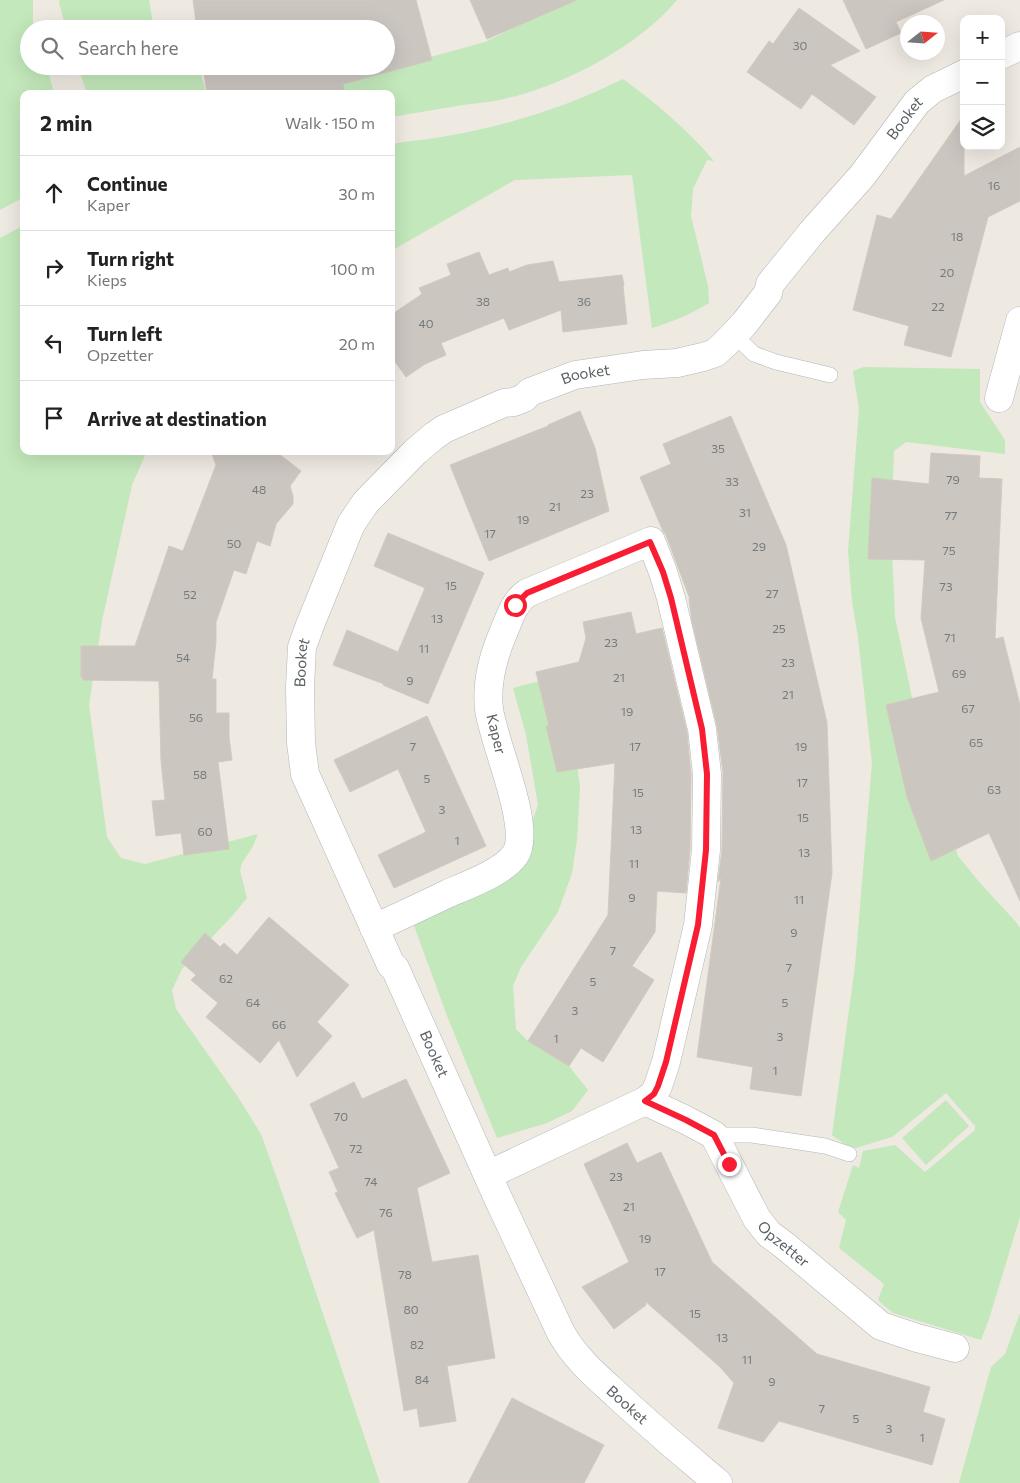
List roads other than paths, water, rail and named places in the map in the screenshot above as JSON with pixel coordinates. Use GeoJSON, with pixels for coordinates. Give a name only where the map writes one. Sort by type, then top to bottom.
{"type":"FeatureCollection","features":[{"type":"Feature","properties":{"kind":"street"},"geometry":{"type":"LineString","coordinates":[[1005,53],[1020,46]]}},
{"type":"Feature","properties":{"kind":"street","name":"Booket"},"geometry":{"type":"LineString","coordinates":[[718,1483],[645,1421],[576,1357],[561,1333],[305,774],[301,743],[300,687],[302,647],[351,524],[366,502],[425,443],[444,429],[504,403],[524,398],[530,392],[575,375],[642,365],[676,363],[703,357],[715,352],[734,335],[768,293],[770,284],[812,232],[862,176],[917,102],[933,89],[960,76]]}},
{"type":"Feature","properties":{"kind":"street"},"geometry":{"type":"LineString","coordinates":[[999,398],[1020,321]]}},
{"type":"Feature","properties":{"kind":"street","name":"Kaper"},"geometry":{"type":"LineString","coordinates":[[374,928],[483,878],[501,867],[515,855],[519,846],[518,814],[491,718],[489,698],[492,665],[496,650],[515,605],[527,593],[650,542],[666,581],[702,729],[707,774],[706,840],[698,925],[666,1062],[654,1094],[645,1101]]}},
{"type":"Feature","properties":{"kind":"street"},"geometry":{"type":"LineString","coordinates":[[488,1175],[645,1101],[714,1135]]}},
{"type":"Feature","properties":{"kind":"street","name":"Opzetter"},"geometry":{"type":"LineString","coordinates":[[714,1135],[757,1219],[769,1234],[881,1326],[955,1348]]}},
{"type":"Feature","properties":{"kind":"lane"},"geometry":{"type":"LineString","coordinates":[[734,335],[754,354],[776,362],[830,375]]}},
{"type":"Feature","properties":{"kind":"lane"},"geometry":{"type":"LineString","coordinates":[[714,1135],[752,1135],[825,1146],[849,1154]]}}]}
